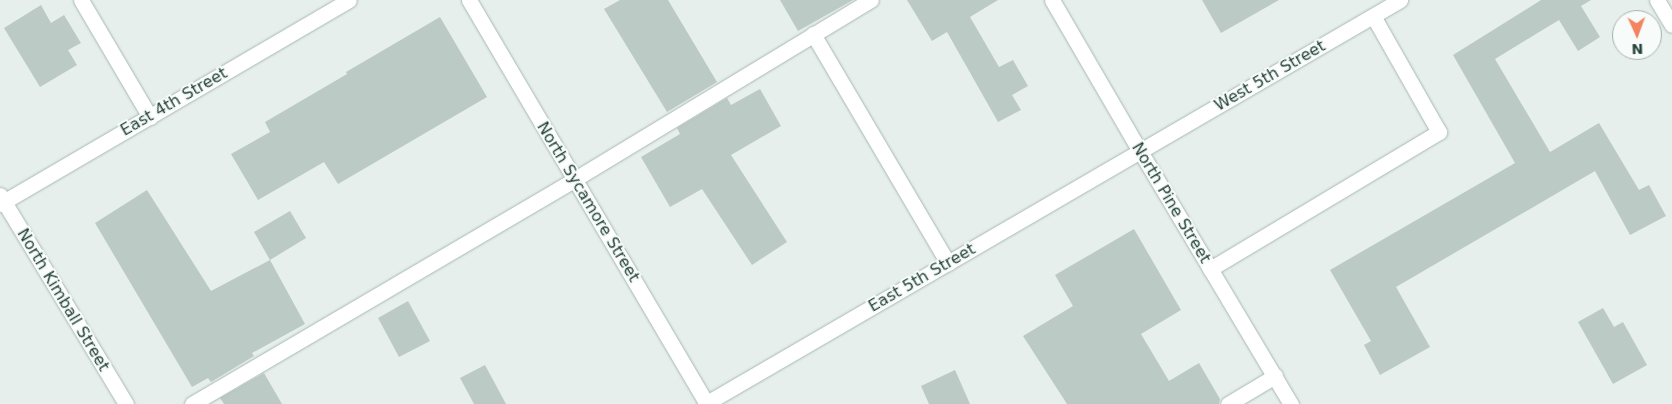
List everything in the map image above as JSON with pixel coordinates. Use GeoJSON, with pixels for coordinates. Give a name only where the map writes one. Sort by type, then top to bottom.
{"type":"FeatureCollection","features":[{"type":"Feature","properties":{"kind":"street"},"geometry":{"type":"LineString","coordinates":[[81,0],[150,117]]}},
{"type":"Feature","properties":{"kind":"street","name":"East 4th Street"},"geometry":{"type":"LineString","coordinates":[[1,200],[150,117],[349,0]]}},
{"type":"Feature","properties":{"kind":"street","name":"North Sycamore Street"},"geometry":{"type":"LineString","coordinates":[[469,0],[706,404]]}},
{"type":"Feature","properties":{"kind":"street"},"geometry":{"type":"LineString","coordinates":[[192,404],[574,179],[871,0]]}},
{"type":"Feature","properties":{"kind":"street","name":"North Pine Street"},"geometry":{"type":"LineString","coordinates":[[1052,0],[1140,152],[1291,404]]}},
{"type":"Feature","properties":{"kind":"street","name":"West 5th Street"},"geometry":{"type":"LineString","coordinates":[[1140,152],[1400,0]]}},
{"type":"Feature","properties":{"kind":"street"},"geometry":{"type":"LineString","coordinates":[[1657,0],[1672,25]]}},
{"type":"Feature","properties":{"kind":"street"},"geometry":{"type":"LineString","coordinates":[[1210,269],[1439,132],[1373,16]]}},
{"type":"Feature","properties":{"kind":"street"},"geometry":{"type":"LineString","coordinates":[[813,34],[948,263]]}},
{"type":"Feature","properties":{"kind":"street","name":"East 5th Street"},"geometry":{"type":"LineString","coordinates":[[706,404],[1140,152]]}},
{"type":"Feature","properties":{"kind":"street","name":"North Kimball Street"},"geometry":{"type":"LineString","coordinates":[[1,200],[126,404]]}},
{"type":"Feature","properties":{"kind":"street"},"geometry":{"type":"LineString","coordinates":[[1228,404],[1275,376]]}},
{"type":"Feature","properties":{"kind":"building"},"geometry":{"type":"Polygon","coordinates":[[[620,0],[668,0],[717,82],[667,112],[604,9],[620,0]]]}},
{"type":"Feature","properties":{"kind":"building"},"geometry":{"type":"Polygon","coordinates":[[[780,0],[853,0],[798,31],[780,0]]]}},
{"type":"Feature","properties":{"kind":"building"},"geometry":{"type":"Polygon","coordinates":[[[907,0],[998,0],[970,17],[999,67],[1013,60],[1028,86],[1012,95],[1021,110],[998,122],[947,32],[932,41],[907,0]]]}},
{"type":"Feature","properties":{"kind":"building"},"geometry":{"type":"Polygon","coordinates":[[[1202,0],[1279,0],[1221,33],[1202,0]]]}},
{"type":"Feature","properties":{"kind":"building"},"geometry":{"type":"Polygon","coordinates":[[[1541,0],[1591,0],[1581,6],[1600,37],[1578,51],[1559,20],[1495,59],[1550,152],[1599,123],[1639,190],[1649,185],[1666,216],[1630,235],[1595,171],[1396,287],[1430,347],[1380,375],[1364,345],[1371,341],[1330,270],[1515,163],[1453,55],[1541,0]]]}},
{"type":"Feature","properties":{"kind":"building"},"geometry":{"type":"Polygon","coordinates":[[[41,5],[51,23],[64,15],[81,43],[68,50],[77,65],[40,87],[4,28],[41,5]]]}},
{"type":"Feature","properties":{"kind":"building"},"geometry":{"type":"Polygon","coordinates":[[[440,17],[487,97],[338,184],[324,162],[258,200],[231,154],[270,132],[265,122],[440,17]]]}},
{"type":"Feature","properties":{"kind":"building"},"geometry":{"type":"Polygon","coordinates":[[[760,89],[781,126],[731,155],[787,242],[752,265],[702,189],[670,207],[641,157],[680,134],[677,128],[727,98],[731,105],[760,89]]]}},
{"type":"Feature","properties":{"kind":"building"},"geometry":{"type":"Polygon","coordinates":[[[147,190],[211,291],[270,260],[305,324],[252,353],[254,356],[211,382],[208,378],[192,387],[95,223],[147,190]]]}},
{"type":"Feature","properties":{"kind":"building"},"geometry":{"type":"Polygon","coordinates":[[[290,211],[306,238],[270,260],[254,232],[290,211]]]}},
{"type":"Feature","properties":{"kind":"building"},"geometry":{"type":"Polygon","coordinates":[[[1134,229],[1181,310],[1141,334],[1169,381],[1199,363],[1220,399],[1219,404],[1067,404],[1023,336],[1073,306],[1055,275],[1134,229]]]}},
{"type":"Feature","properties":{"kind":"building"},"geometry":{"type":"Polygon","coordinates":[[[408,301],[430,341],[399,357],[378,318],[408,301]]]}},
{"type":"Feature","properties":{"kind":"building"},"geometry":{"type":"Polygon","coordinates":[[[1603,308],[1614,327],[1623,322],[1647,365],[1613,384],[1578,322],[1603,308]]]}},
{"type":"Feature","properties":{"kind":"building"},"geometry":{"type":"Polygon","coordinates":[[[485,365],[506,404],[474,404],[460,378],[485,365]]]}},
{"type":"Feature","properties":{"kind":"building"},"geometry":{"type":"Polygon","coordinates":[[[955,370],[970,404],[929,404],[921,386],[955,370]]]}},
{"type":"Feature","properties":{"kind":"building"},"geometry":{"type":"Polygon","coordinates":[[[264,373],[282,404],[224,404],[220,398],[264,373]]]}}]}
